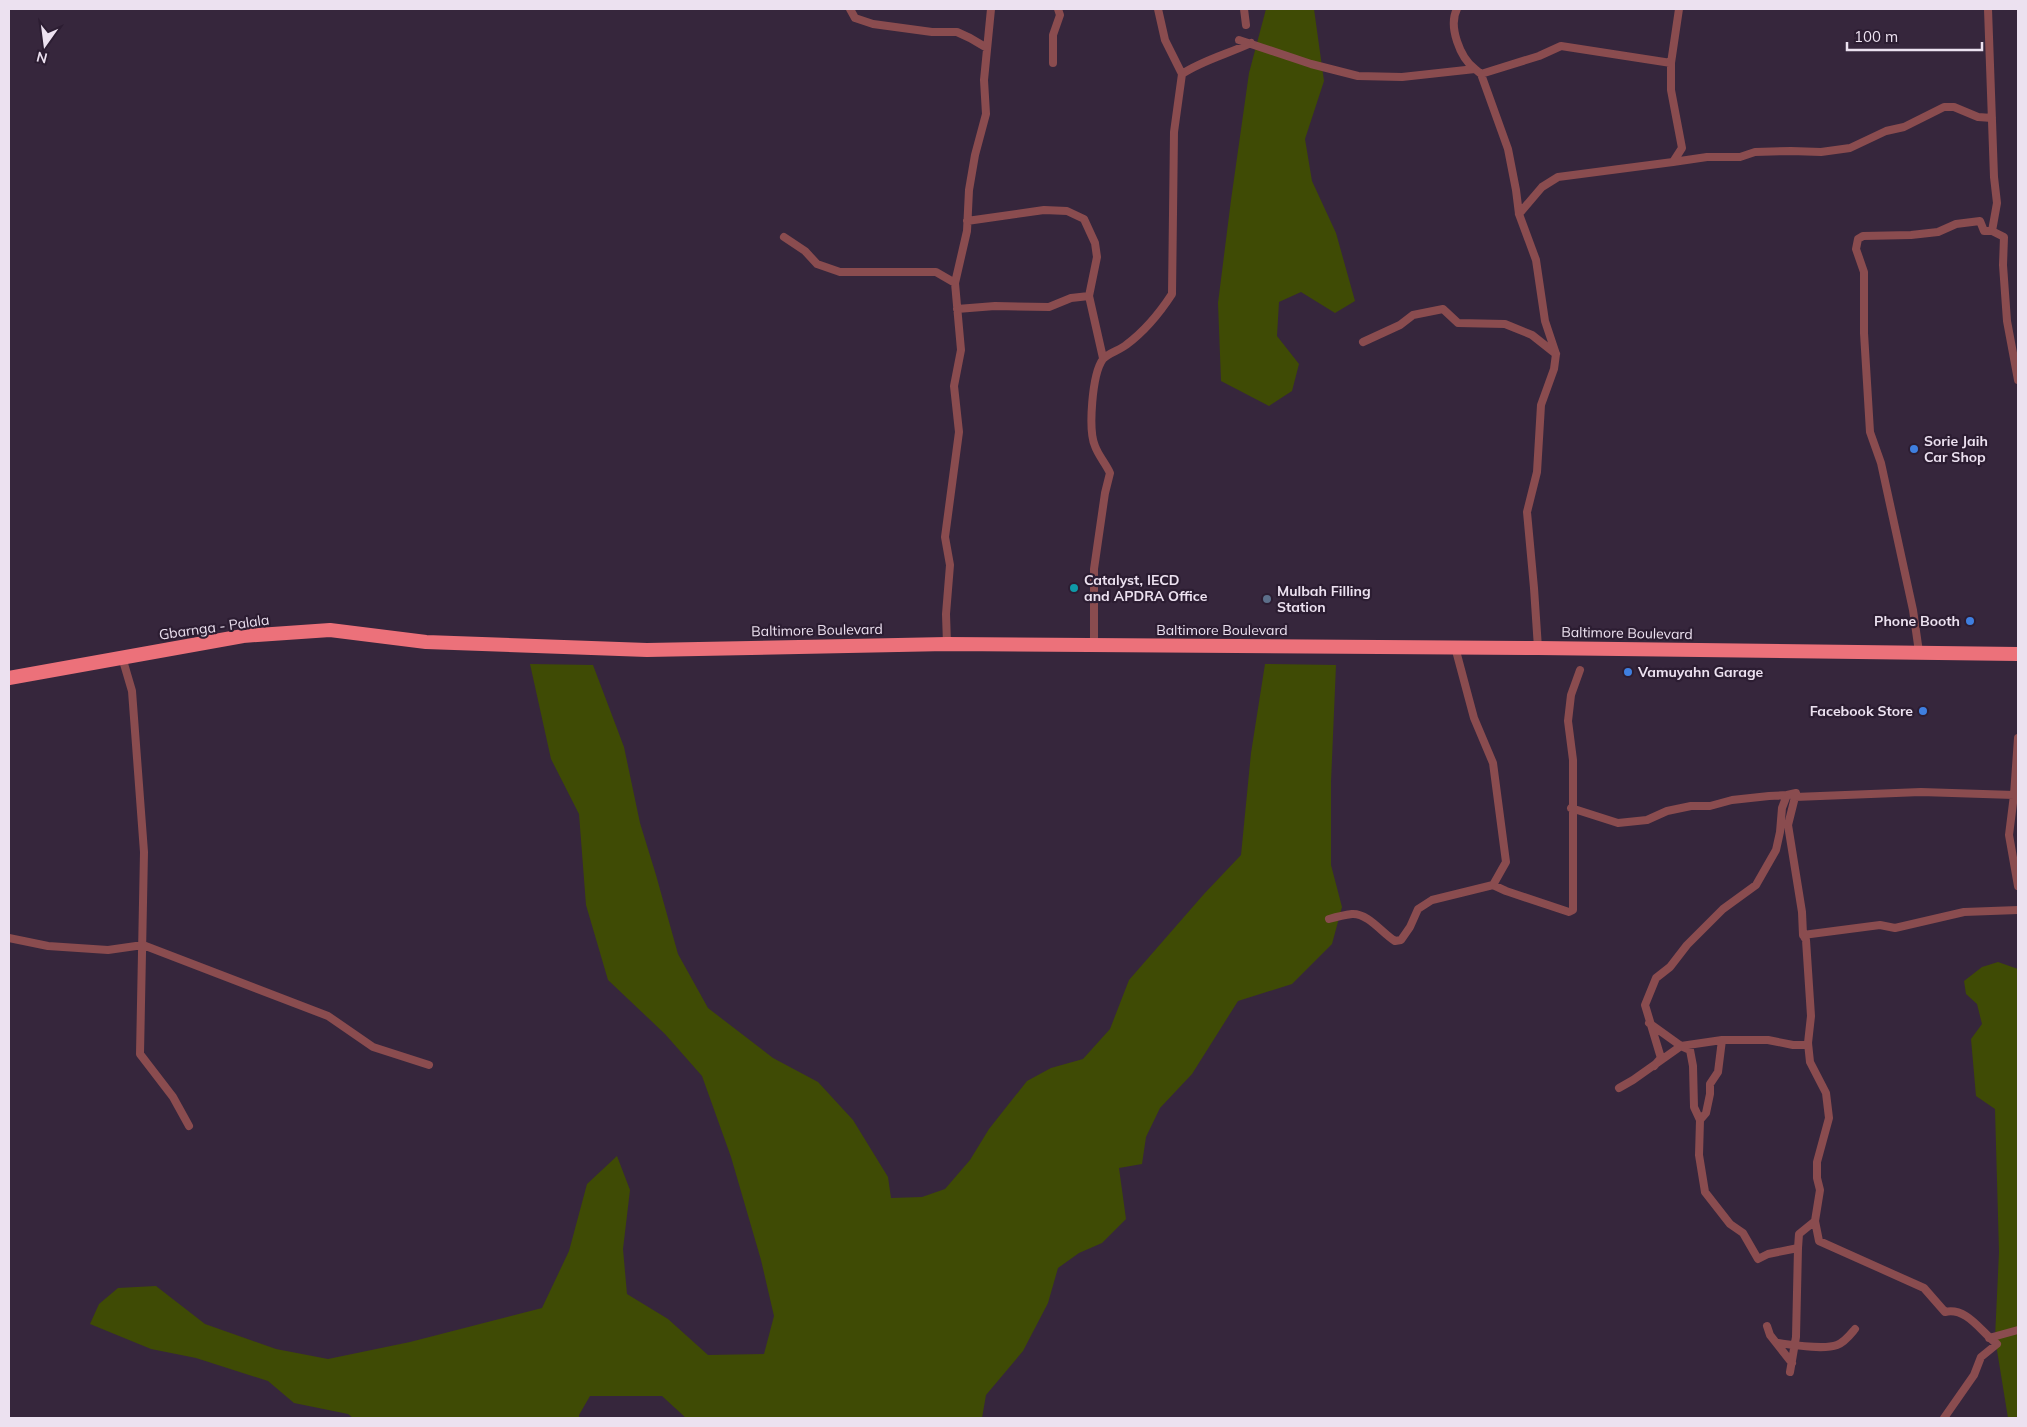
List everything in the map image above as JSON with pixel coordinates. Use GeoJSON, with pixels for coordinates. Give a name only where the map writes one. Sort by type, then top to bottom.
{"type":"FeatureCollection","features":[{"type":"Feature","properties":{"kind":"highway","name":"Gbarnga - Palala"},"geometry":{"type":"LineString","coordinates":[[9,678],[243,636],[330,630],[426,642]]}},
{"type":"Feature","properties":{"kind":"highway","name":"Baltimore Boulevard"},"geometry":{"type":"LineString","coordinates":[[426,642],[647,650],[947,644],[1455,647],[2018,654]]}},
{"type":"Feature","properties":{"kind":"street"},"geometry":{"type":"LineString","coordinates":[[850,9],[855,18],[873,24],[932,32],[957,32],[987,48]]}},
{"type":"Feature","properties":{"kind":"street"},"geometry":{"type":"LineString","coordinates":[[947,644],[946,614],[950,565],[945,537],[958,432],[954,386],[961,350],[955,283],[967,231],[970,181],[986,114],[984,80],[991,9]]}},
{"type":"Feature","properties":{"kind":"street"},"geometry":{"type":"LineString","coordinates":[[1052,63],[1054,35],[1060,15],[1058,9]]}},
{"type":"Feature","properties":{"kind":"street"},"geometry":{"type":"LineString","coordinates":[[1103,358],[1124,347],[1140,334],[1158,316],[1172,294],[1174,132],[1182,74],[1165,40],[1158,9]]}},
{"type":"Feature","properties":{"kind":"street"},"geometry":{"type":"LineString","coordinates":[[1244,9],[1246,25]]}},
{"type":"Feature","properties":{"kind":"street"},"geometry":{"type":"LineString","coordinates":[[1457,9],[1455,14],[1455,30],[1458,43],[1467,63],[1478,71],[1508,150],[1519,214],[1536,260],[1545,321],[1556,354],[1554,369],[1541,405],[1537,472],[1526,512],[1538,648]]}},
{"type":"Feature","properties":{"kind":"street"},"geometry":{"type":"LineString","coordinates":[[1673,162],[1682,148],[1671,90],[1671,63],[1679,9]]}},
{"type":"Feature","properties":{"kind":"street"},"geometry":{"type":"LineString","coordinates":[[1988,9],[1994,177],[1997,204],[1992,232]]}},
{"type":"Feature","properties":{"kind":"street"},"geometry":{"type":"LineString","coordinates":[[1239,40],[1311,64],[1358,76],[1402,77],[1478,71],[1540,56],[1561,46],[1671,63]]}},
{"type":"Feature","properties":{"kind":"street"},"geometry":{"type":"LineString","coordinates":[[1182,74],[1204,61],[1216,59],[1251,44]]}},
{"type":"Feature","properties":{"kind":"street"},"geometry":{"type":"LineString","coordinates":[[1519,214],[1542,187],[1558,177],[1707,157],[1740,157],[1755,152],[1821,152],[1850,148],[1886,131],[1904,128],[1944,107],[1954,107],[1978,117],[1992,118]]}},
{"type":"Feature","properties":{"kind":"street"},"geometry":{"type":"LineString","coordinates":[[967,220],[1044,210],[1067,211],[1084,219],[1095,243],[1097,257],[1089,296],[1103,358],[1097,373],[1092,428],[1094,446],[1110,473],[1094,569],[1094,645]]}},
{"type":"Feature","properties":{"kind":"street"},"geometry":{"type":"LineString","coordinates":[[1919,652],[1913,610],[1885,482],[1870,432],[1864,333],[1864,272],[1856,249],[1858,239],[1863,236],[1911,235],[1938,232],[1956,224],[1980,221],[1984,231],[2004,237],[2003,265],[2007,321],[2018,380]]}},
{"type":"Feature","properties":{"kind":"street"},"geometry":{"type":"LineString","coordinates":[[784,237],[805,251],[817,264],[840,272],[936,272],[955,283]]}},
{"type":"Feature","properties":{"kind":"street"},"geometry":{"type":"LineString","coordinates":[[957,309],[994,306],[1049,307],[1071,298],[1089,296]]}},
{"type":"Feature","properties":{"kind":"street"},"geometry":{"type":"LineString","coordinates":[[1363,342],[1400,324],[1413,315],[1443,310],[1458,323],[1505,324],[1532,334],[1556,354]]}},
{"type":"Feature","properties":{"kind":"street"},"geometry":{"type":"LineString","coordinates":[[1455,647],[1474,718],[1493,764],[1506,862],[1493,885]]}},
{"type":"Feature","properties":{"kind":"street"},"geometry":{"type":"LineString","coordinates":[[122,657],[132,691],[136,726],[144,852],[140,1054],[173,1098],[189,1126]]}},
{"type":"Feature","properties":{"kind":"street"},"geometry":{"type":"LineString","coordinates":[[1329,919],[1354,914],[1366,917],[1384,934],[1395,941],[1401,940],[1410,927],[1418,909],[1432,900],[1493,885],[1569,912],[1573,910],[1571,808],[1573,760],[1568,721],[1571,696],[1580,670]]}},
{"type":"Feature","properties":{"kind":"street"},"geometry":{"type":"LineString","coordinates":[[2018,738],[2009,835],[2018,886]]}},
{"type":"Feature","properties":{"kind":"street"},"geometry":{"type":"LineString","coordinates":[[1571,808],[1618,823],[1647,820],[1667,811],[1691,806],[1710,806],[1732,800],[1748,800],[1769,796],[1921,792],[2014,795]]}},
{"type":"Feature","properties":{"kind":"street"},"geometry":{"type":"LineString","coordinates":[[1791,796],[1788,825],[1799,885],[1806,940],[1811,1016],[1808,1043],[1810,1062],[1826,1093],[1829,1118],[1818,1162],[1817,1178],[1820,1190],[1815,1221],[1819,1241],[1924,1288],[1945,1312],[1954,1310],[1962,1313],[1997,1344],[1981,1357],[1974,1375],[1944,1418]]}},
{"type":"Feature","properties":{"kind":"street"},"geometry":{"type":"LineString","coordinates":[[1654,1066],[1661,1058],[1645,1005],[1656,978],[1670,967],[1687,945],[1723,909],[1756,885],[1776,850],[1782,808],[1791,796]]}},
{"type":"Feature","properties":{"kind":"street"},"geometry":{"type":"LineString","coordinates":[[1804,935],[1880,925],[1894,928],[1964,912],[2018,910]]}},
{"type":"Feature","properties":{"kind":"street"},"geometry":{"type":"LineString","coordinates":[[9,938],[48,946],[108,950],[143,945],[328,1016],[373,1047],[430,1065]]}},
{"type":"Feature","properties":{"kind":"street"},"geometry":{"type":"LineString","coordinates":[[1649,1023],[1681,1046],[1690,1050],[1693,1066],[1694,1107],[1700,1120],[1699,1155],[1705,1192],[1730,1224],[1743,1233],[1758,1259],[1768,1254],[1798,1248]]}},
{"type":"Feature","properties":{"kind":"street"},"geometry":{"type":"LineString","coordinates":[[1619,1088],[1681,1046],[1722,1040],[1768,1040],[1793,1045],[1808,1043]]}},
{"type":"Feature","properties":{"kind":"street"},"geometry":{"type":"LineString","coordinates":[[1700,1120],[1706,1113],[1710,1084],[1718,1072],[1722,1040]]}},
{"type":"Feature","properties":{"kind":"street"},"geometry":{"type":"LineString","coordinates":[[1790,1372],[1797,1316],[1799,1234],[1815,1221]]}},
{"type":"Feature","properties":{"kind":"street"},"geometry":{"type":"LineString","coordinates":[[1767,1326],[1770,1335],[1792,1363]]}},
{"type":"Feature","properties":{"kind":"street"},"geometry":{"type":"LineString","coordinates":[[1778,1344],[1837,1345],[1848,1338],[1855,1329]]}},
{"type":"Feature","properties":{"kind":"street"},"geometry":{"type":"LineString","coordinates":[[1989,1338],[2018,1330]]}},
{"type":"Feature","properties":{"kind":"green space"},"geometry":{"type":"Polygon","coordinates":[[[1266,9],[1314,9],[1324,81],[1305,139],[1312,181],[1336,233],[1355,301],[1335,313],[1301,292],[1279,302],[1277,336],[1299,364],[1292,391],[1269,406],[1221,381],[1218,303],[1249,73],[1266,9]]]}},
{"type":"Feature","properties":{"kind":"green space"},"geometry":{"type":"Polygon","coordinates":[[[530,664],[593,665],[624,747],[640,823],[678,954],[708,1008],[773,1058],[818,1082],[853,1120],[888,1177],[891,1198],[922,1197],[945,1189],[970,1160],[989,1129],[1027,1081],[1051,1068],[1083,1059],[1110,1029],[1129,980],[1204,894],[1241,855],[1251,753],[1265,664],[1336,665],[1331,782],[1331,865],[1342,907],[1332,944],[1292,984],[1238,1001],[1192,1074],[1160,1108],[1146,1137],[1142,1164],[1119,1168],[1126,1219],[1102,1243],[1079,1253],[1058,1268],[1048,1303],[1023,1351],[986,1395],[982,1418],[686,1418],[662,1396],[590,1396],[579,1418],[353,1418],[348,1414],[294,1403],[268,1381],[196,1358],[151,1349],[90,1324],[99,1304],[118,1288],[156,1286],[205,1324],[276,1349],[328,1359],[410,1342],[542,1308],[569,1251],[587,1184],[617,1156],[630,1190],[623,1249],[627,1294],[668,1319],[708,1355],[764,1354],[774,1316],[761,1260],[731,1157],[702,1076],[665,1034],[608,980],[586,905],[579,814],[551,759],[530,664]]]}},
{"type":"Feature","properties":{"kind":"green space"},"geometry":{"type":"Polygon","coordinates":[[[1998,962],[2018,969],[2018,1418],[2008,1418],[1995,1338],[1999,1252],[1995,1109],[1976,1096],[1971,1039],[1982,1024],[1977,1004],[1966,994],[1964,981],[1982,967],[1998,962]]]}},
{"type":"Feature","properties":{"kind":"place","name":"Sorie Jaih Car Shop"},"geometry":{"type":"Point","coordinates":[1914,449]}},
{"type":"Feature","properties":{"kind":"place","name":"Catalyst, IECD and APDRA Office"},"geometry":{"type":"Point","coordinates":[1074,588]}},
{"type":"Feature","properties":{"kind":"place","name":"Mulbah Filling Station"},"geometry":{"type":"Point","coordinates":[1267,599]}},
{"type":"Feature","properties":{"kind":"place","name":"Phone Booth"},"geometry":{"type":"Point","coordinates":[1970,621]}},
{"type":"Feature","properties":{"kind":"place","name":"Vamuyahn Garage"},"geometry":{"type":"Point","coordinates":[1628,672]}},
{"type":"Feature","properties":{"kind":"place","name":"Facebook Store"},"geometry":{"type":"Point","coordinates":[1923,711]}}]}
